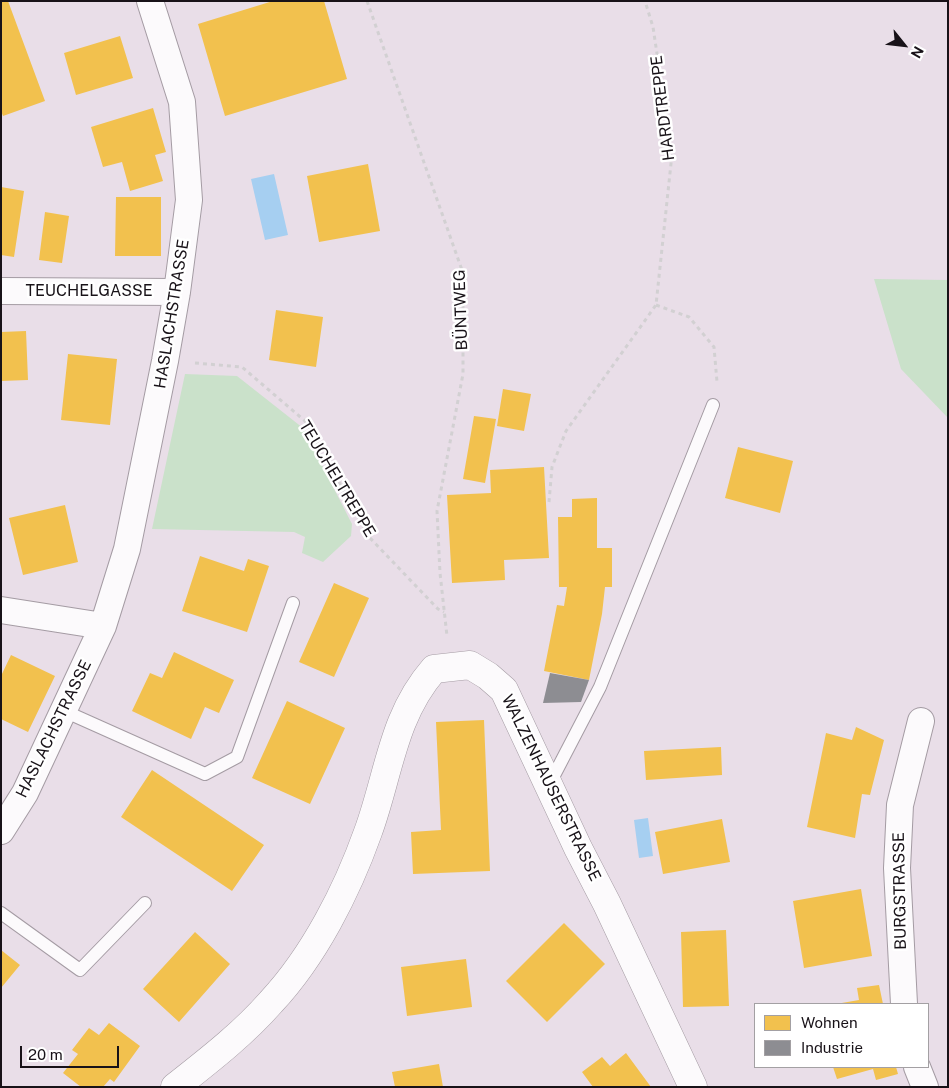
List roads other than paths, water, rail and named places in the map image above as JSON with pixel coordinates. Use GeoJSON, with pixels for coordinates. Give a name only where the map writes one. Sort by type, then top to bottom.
{"type":"FeatureCollection","features":[{"type":"Feature","properties":{"kind":"street","name":"HASLACHSTRASSE"},"geometry":{"type":"LineString","coordinates":[[1,831],[25,794],[103,626],[127,549],[165,361],[177,292],[189,200],[182,102],[150,1]]}},
{"type":"Feature","properties":{"kind":"street","name":"TEUCHELGASSE"},"geometry":{"type":"LineString","coordinates":[[1,291],[177,292]]}},
{"type":"Feature","properties":{"kind":"street"},"geometry":{"type":"LineString","coordinates":[[1,610],[103,626]]}},
{"type":"Feature","properties":{"kind":"street","name":"WALZENHAUSERSTRASSE"},"geometry":{"type":"LineString","coordinates":[[174,1087],[217,1054],[248,1026],[272,1002],[300,967],[335,910],[368,832],[401,720],[421,684],[434,669],[470,665],[488,676],[504,690],[693,1087]]}},
{"type":"Feature","properties":{"kind":"street","name":"BURGSTRASSE"},"geometry":{"type":"LineString","coordinates":[[904,1003],[897,868],[900,805],[921,721]]}},
{"type":"Feature","properties":{"kind":"street"},"geometry":{"type":"LineString","coordinates":[[918,1068],[925,1087]]}},
{"type":"Feature","properties":{"kind":"lane"},"geometry":{"type":"LineString","coordinates":[[549,785],[600,687],[713,405]]}},
{"type":"Feature","properties":{"kind":"lane"},"geometry":{"type":"LineString","coordinates":[[64,711],[205,774],[237,757],[294,603]]}},
{"type":"Feature","properties":{"kind":"lane"},"geometry":{"type":"LineString","coordinates":[[1,913],[80,970],[145,903]]}},
{"type":"Feature","properties":{"kind":"water"},"geometry":{"type":"Polygon","coordinates":[[[274,174],[288,235],[265,240],[251,179],[274,174]]]}},
{"type":"Feature","properties":{"kind":"water"},"geometry":{"type":"Polygon","coordinates":[[[648,818],[653,856],[639,858],[634,820],[648,818]]]}}]}
